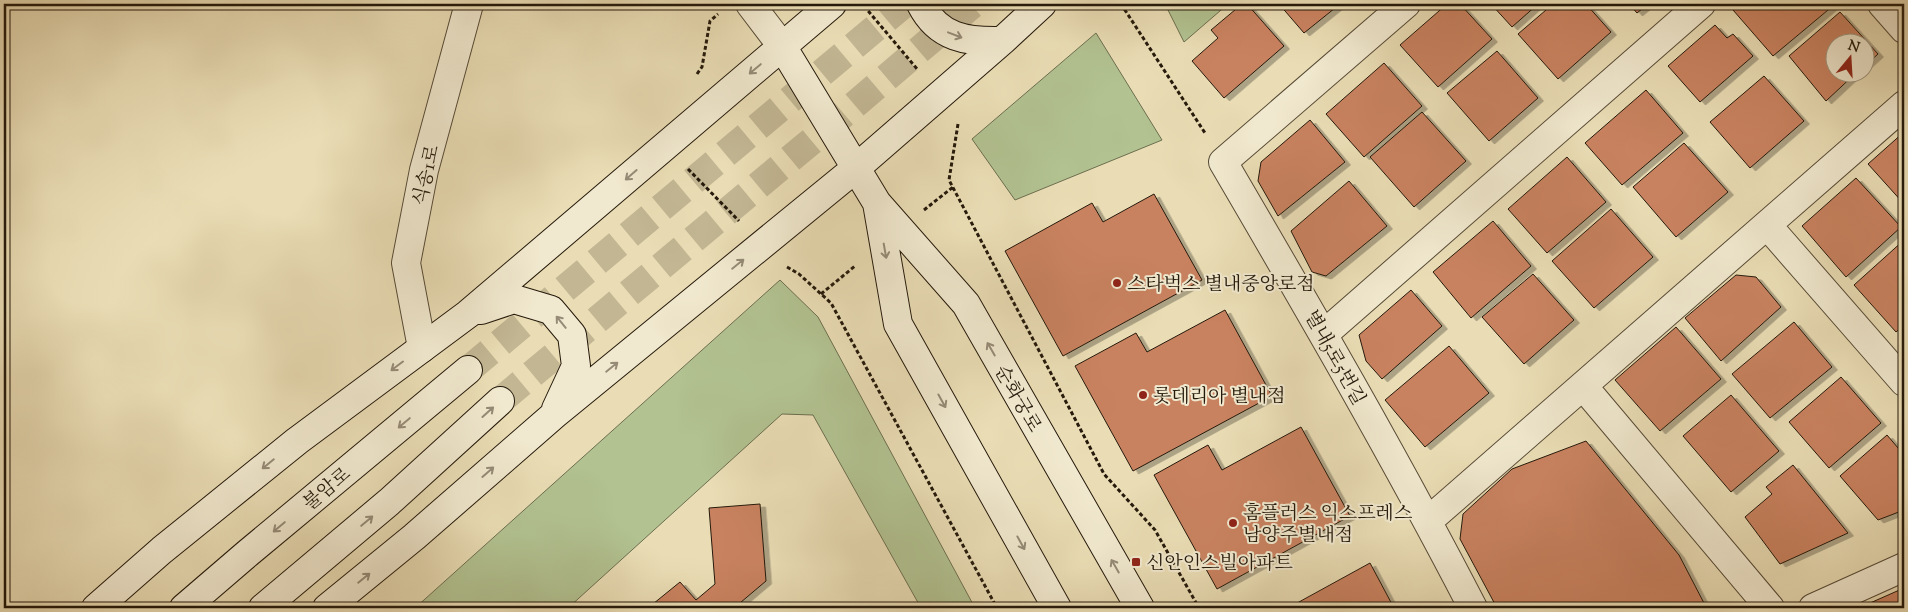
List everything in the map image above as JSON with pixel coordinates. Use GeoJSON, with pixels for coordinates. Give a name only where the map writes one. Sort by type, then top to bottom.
{"type":"FeatureCollection","features":[{"type":"Feature","properties":{"kind":"street","name":"식송1로"},"geometry":{"type":"LineString","coordinates":[[422,348],[406,263],[424,170],[469,4]]}},
{"type":"Feature","properties":{"kind":"street","name":"순화궁로"},"geometry":{"type":"LineString","coordinates":[[750,4],[782,46],[877,203],[966,304],[1140,608]]}},
{"type":"Feature","properties":{"kind":"street"},"geometry":{"type":"LineString","coordinates":[[96,608],[162,550],[297,441],[468,314],[832,4]]}},
{"type":"Feature","properties":{"kind":"street"},"geometry":{"type":"LineString","coordinates":[[921,4],[927,17],[951,36],[976,42],[1002,40]]}},
{"type":"Feature","properties":{"kind":"street"},"geometry":{"type":"LineString","coordinates":[[327,608],[414,537],[554,415],[856,168],[1042,4]]}},
{"type":"Feature","properties":{"kind":"street"},"geometry":{"type":"LineString","coordinates":[[1223,162],[1406,4]]}},
{"type":"Feature","properties":{"kind":"street"},"geometry":{"type":"LineString","coordinates":[[1324,334],[1701,4]]}},
{"type":"Feature","properties":{"kind":"street"},"geometry":{"type":"LineString","coordinates":[[1882,4],[1904,29]]}},
{"type":"Feature","properties":{"kind":"street"},"geometry":{"type":"LineString","coordinates":[[1428,521],[1904,105]]}},
{"type":"Feature","properties":{"kind":"street","name":"별내5로5번길"},"geometry":{"type":"LineString","coordinates":[[1223,162],[1324,334],[1428,521],[1473,608]]}},
{"type":"Feature","properties":{"kind":"street","name":"순화궁로"},"geometry":{"type":"LineString","coordinates":[[877,203],[898,324],[1057,608]]}},
{"type":"Feature","properties":{"kind":"street"},"geometry":{"type":"LineString","coordinates":[[1767,225],[1904,382]]}},
{"type":"Feature","properties":{"kind":"street"},"geometry":{"type":"LineString","coordinates":[[468,314],[514,299],[550,310],[572,336],[576,366],[554,415]]}},
{"type":"Feature","properties":{"kind":"street","name":"불암로"},"geometry":{"type":"LineString","coordinates":[[184,608],[248,552],[468,370]]}},
{"type":"Feature","properties":{"kind":"street"},"geometry":{"type":"LineString","coordinates":[[1583,386],[1770,608]]}},
{"type":"Feature","properties":{"kind":"street"},"geometry":{"type":"LineString","coordinates":[[263,608],[389,502],[500,401]]}},
{"type":"Feature","properties":{"kind":"street"},"geometry":{"type":"LineString","coordinates":[[1813,608],[1904,567]]}},
{"type":"Feature","properties":{"kind":"path"},"geometry":{"type":"LineString","coordinates":[[862,4],[959,117],[949,180],[1104,474],[1155,530],[1199,608]]}},
{"type":"Feature","properties":{"kind":"path"},"geometry":{"type":"LineString","coordinates":[[1121,4],[1223,162]]}},
{"type":"Feature","properties":{"kind":"path"},"geometry":{"type":"LineString","coordinates":[[692,80],[702,67],[710,21]]}},
{"type":"Feature","properties":{"kind":"path"},"geometry":{"type":"LineString","coordinates":[[665,145],[777,260],[799,274],[831,303],[997,608]]}},
{"type":"Feature","properties":{"kind":"green space"},"geometry":{"type":"Polygon","coordinates":[[[1165,4],[1228,4],[1184,42],[1165,4]]]}},
{"type":"Feature","properties":{"kind":"green space"},"geometry":{"type":"Polygon","coordinates":[[[1096,33],[1162,140],[1015,200],[972,139],[1096,33]]]}},
{"type":"Feature","properties":{"kind":"green space"},"geometry":{"type":"Polygon","coordinates":[[[780,280],[818,317],[975,608],[921,608],[813,415],[782,414],[568,608],[415,608],[780,280]]]}},
{"type":"Feature","properties":{"kind":"building"},"geometry":{"type":"Polygon","coordinates":[[[1242,4],[1247,4],[1284,46],[1224,98],[1192,61],[1218,38],[1211,30],[1242,4]]]}},
{"type":"Feature","properties":{"kind":"building"},"geometry":{"type":"Polygon","coordinates":[[[1279,4],[1340,4],[1304,33],[1279,4]]]}},
{"type":"Feature","properties":{"kind":"building"},"geometry":{"type":"Polygon","coordinates":[[[1447,4],[1460,4],[1492,39],[1438,87],[1400,45],[1447,4]]]}},
{"type":"Feature","properties":{"kind":"building"},"geometry":{"type":"Polygon","coordinates":[[[1491,4],[1538,4],[1512,27],[1491,4]]]}},
{"type":"Feature","properties":{"kind":"building"},"geometry":{"type":"Polygon","coordinates":[[[1553,4],[1586,4],[1611,32],[1558,79],[1518,34],[1553,4]]]}},
{"type":"Feature","properties":{"kind":"building"},"geometry":{"type":"Polygon","coordinates":[[[1629,4],[1648,4],[1637,13],[1629,4]]]}},
{"type":"Feature","properties":{"kind":"building"},"geometry":{"type":"Polygon","coordinates":[[[1741,4],[1834,5],[1773,56],[1733,10],[1741,4]]]}},
{"type":"Feature","properties":{"kind":"building"},"geometry":{"type":"Polygon","coordinates":[[[1840,12],[1858,32],[1826,32],[1826,82],[1846,82],[1826,101],[1789,56],[1840,12]]]}},
{"type":"Feature","properties":{"kind":"building"},"geometry":{"type":"Polygon","coordinates":[[[1715,25],[1727,38],[1733,34],[1753,56],[1700,102],[1668,66],[1715,25]]]}},
{"type":"Feature","properties":{"kind":"building"},"geometry":{"type":"Polygon","coordinates":[[[1497,51],[1538,98],[1489,141],[1447,93],[1497,51]]]}},
{"type":"Feature","properties":{"kind":"building"},"geometry":{"type":"Polygon","coordinates":[[[1384,63],[1422,106],[1364,157],[1326,114],[1384,63]]]}},
{"type":"Feature","properties":{"kind":"building"},"geometry":{"type":"Polygon","coordinates":[[[1764,76],[1804,121],[1750,168],[1710,122],[1764,76]]]}},
{"type":"Feature","properties":{"kind":"building"},"geometry":{"type":"Polygon","coordinates":[[[1646,90],[1683,133],[1622,185],[1585,143],[1646,90]]]}},
{"type":"Feature","properties":{"kind":"building"},"geometry":{"type":"Polygon","coordinates":[[[1422,112],[1466,161],[1414,207],[1370,157],[1422,112]]]}},
{"type":"Feature","properties":{"kind":"building"},"geometry":{"type":"Polygon","coordinates":[[[1310,120],[1345,162],[1278,216],[1258,181],[1261,162],[1310,120]]]}},
{"type":"Feature","properties":{"kind":"building"},"geometry":{"type":"Polygon","coordinates":[[[1904,132],[1904,204],[1868,164],[1904,132]]]}},
{"type":"Feature","properties":{"kind":"building"},"geometry":{"type":"Polygon","coordinates":[[[1684,143],[1728,192],[1676,237],[1633,187],[1684,143]]]}},
{"type":"Feature","properties":{"kind":"building"},"geometry":{"type":"Polygon","coordinates":[[[1567,157],[1606,202],[1547,253],[1508,209],[1567,157]]]}},
{"type":"Feature","properties":{"kind":"building"},"geometry":{"type":"Polygon","coordinates":[[[1856,178],[1901,227],[1846,277],[1802,226],[1856,178]]]}},
{"type":"Feature","properties":{"kind":"building"},"geometry":{"type":"Polygon","coordinates":[[[1349,181],[1387,226],[1326,276],[1312,272],[1291,231],[1349,181]]]}},
{"type":"Feature","properties":{"kind":"building"},"geometry":{"type":"Polygon","coordinates":[[[1154,194],[1202,280],[1063,356],[1005,251],[1092,203],[1103,222],[1154,194]]]}},
{"type":"Feature","properties":{"kind":"building"},"geometry":{"type":"Polygon","coordinates":[[[1611,209],[1653,257],[1594,308],[1552,261],[1611,209]]]}},
{"type":"Feature","properties":{"kind":"building"},"geometry":{"type":"Polygon","coordinates":[[[1493,221],[1531,266],[1471,318],[1433,272],[1493,221]]]}},
{"type":"Feature","properties":{"kind":"building"},"geometry":{"type":"Polygon","coordinates":[[[1904,240],[1904,325],[1896,332],[1854,285],[1904,240]]]}},
{"type":"Feature","properties":{"kind":"building"},"geometry":{"type":"Polygon","coordinates":[[[1533,274],[1574,320],[1524,364],[1482,317],[1533,274]]]}},
{"type":"Feature","properties":{"kind":"building"},"geometry":{"type":"Polygon","coordinates":[[[1736,275],[1756,277],[1781,307],[1721,361],[1685,318],[1736,275]]]}},
{"type":"Feature","properties":{"kind":"building"},"geometry":{"type":"Polygon","coordinates":[[[1411,290],[1442,326],[1382,379],[1366,361],[1359,335],[1411,290]]]}},
{"type":"Feature","properties":{"kind":"building"},"geometry":{"type":"Polygon","coordinates":[[[1225,310],[1272,396],[1133,471],[1075,366],[1136,333],[1147,352],[1225,310]]]}},
{"type":"Feature","properties":{"kind":"building"},"geometry":{"type":"Polygon","coordinates":[[[1794,322],[1832,367],[1770,418],[1732,374],[1794,322]]]}},
{"type":"Feature","properties":{"kind":"building"},"geometry":{"type":"Polygon","coordinates":[[[1676,327],[1721,379],[1660,431],[1615,380],[1676,327]]]}},
{"type":"Feature","properties":{"kind":"building"},"geometry":{"type":"Polygon","coordinates":[[[1449,346],[1489,393],[1425,447],[1385,400],[1449,346]]]}},
{"type":"Feature","properties":{"kind":"building"},"geometry":{"type":"Polygon","coordinates":[[[1841,377],[1881,423],[1829,468],[1789,422],[1841,377]]]}},
{"type":"Feature","properties":{"kind":"building"},"geometry":{"type":"Polygon","coordinates":[[[1731,395],[1779,451],[1731,492],[1683,436],[1731,395]]]}},
{"type":"Feature","properties":{"kind":"building"},"geometry":{"type":"Polygon","coordinates":[[[1301,427],[1350,516],[1217,589],[1154,475],[1208,445],[1222,470],[1301,427]]]}},
{"type":"Feature","properties":{"kind":"building"},"geometry":{"type":"Polygon","coordinates":[[[1887,435],[1904,455],[1904,510],[1878,520],[1840,476],[1887,435]]]}},
{"type":"Feature","properties":{"kind":"building"},"geometry":{"type":"Polygon","coordinates":[[[1586,441],[1679,555],[1705,605],[1698,608],[1497,608],[1460,539],[1463,514],[1512,469],[1586,441]]]}},
{"type":"Feature","properties":{"kind":"building"},"geometry":{"type":"Polygon","coordinates":[[[1793,465],[1848,533],[1780,564],[1745,517],[1772,494],[1766,487],[1793,465]]]}},
{"type":"Feature","properties":{"kind":"building"},"geometry":{"type":"Polygon","coordinates":[[[760,504],[766,581],[734,608],[648,608],[680,582],[696,600],[715,584],[709,508],[760,504]]]}},
{"type":"Feature","properties":{"kind":"building"},"geometry":{"type":"Polygon","coordinates":[[[1370,563],[1394,608],[1288,608],[1370,563]]]}},
{"type":"Feature","properties":{"kind":"building"},"geometry":{"type":"Polygon","coordinates":[[[1904,588],[1904,608],[1861,607],[1904,588]]]}},
{"type":"Feature","properties":{"kind":"tunnel"},"geometry":{"type":"LineString","coordinates":[[468,370],[904,4]]}},
{"type":"Feature","properties":{"kind":"tunnel"},"geometry":{"type":"LineString","coordinates":[[500,401],[973,4]]}},
{"type":"Feature","properties":{"kind":"place","name":"스타벅스 별내중앙로점"},"geometry":{"type":"Point","coordinates":[1117,283]}},
{"type":"Feature","properties":{"kind":"place","name":"롯데리아 별내점"},"geometry":{"type":"Point","coordinates":[1143,395]}},
{"type":"Feature","properties":{"kind":"place","name":"홈플러스 익스프레스 남양주별내점"},"geometry":{"type":"Point","coordinates":[1233,523]}},
{"type":"Feature","properties":{"kind":"place","name":"신안인스빌아파트"},"geometry":{"type":"Point","coordinates":[1136,562]}}]}
